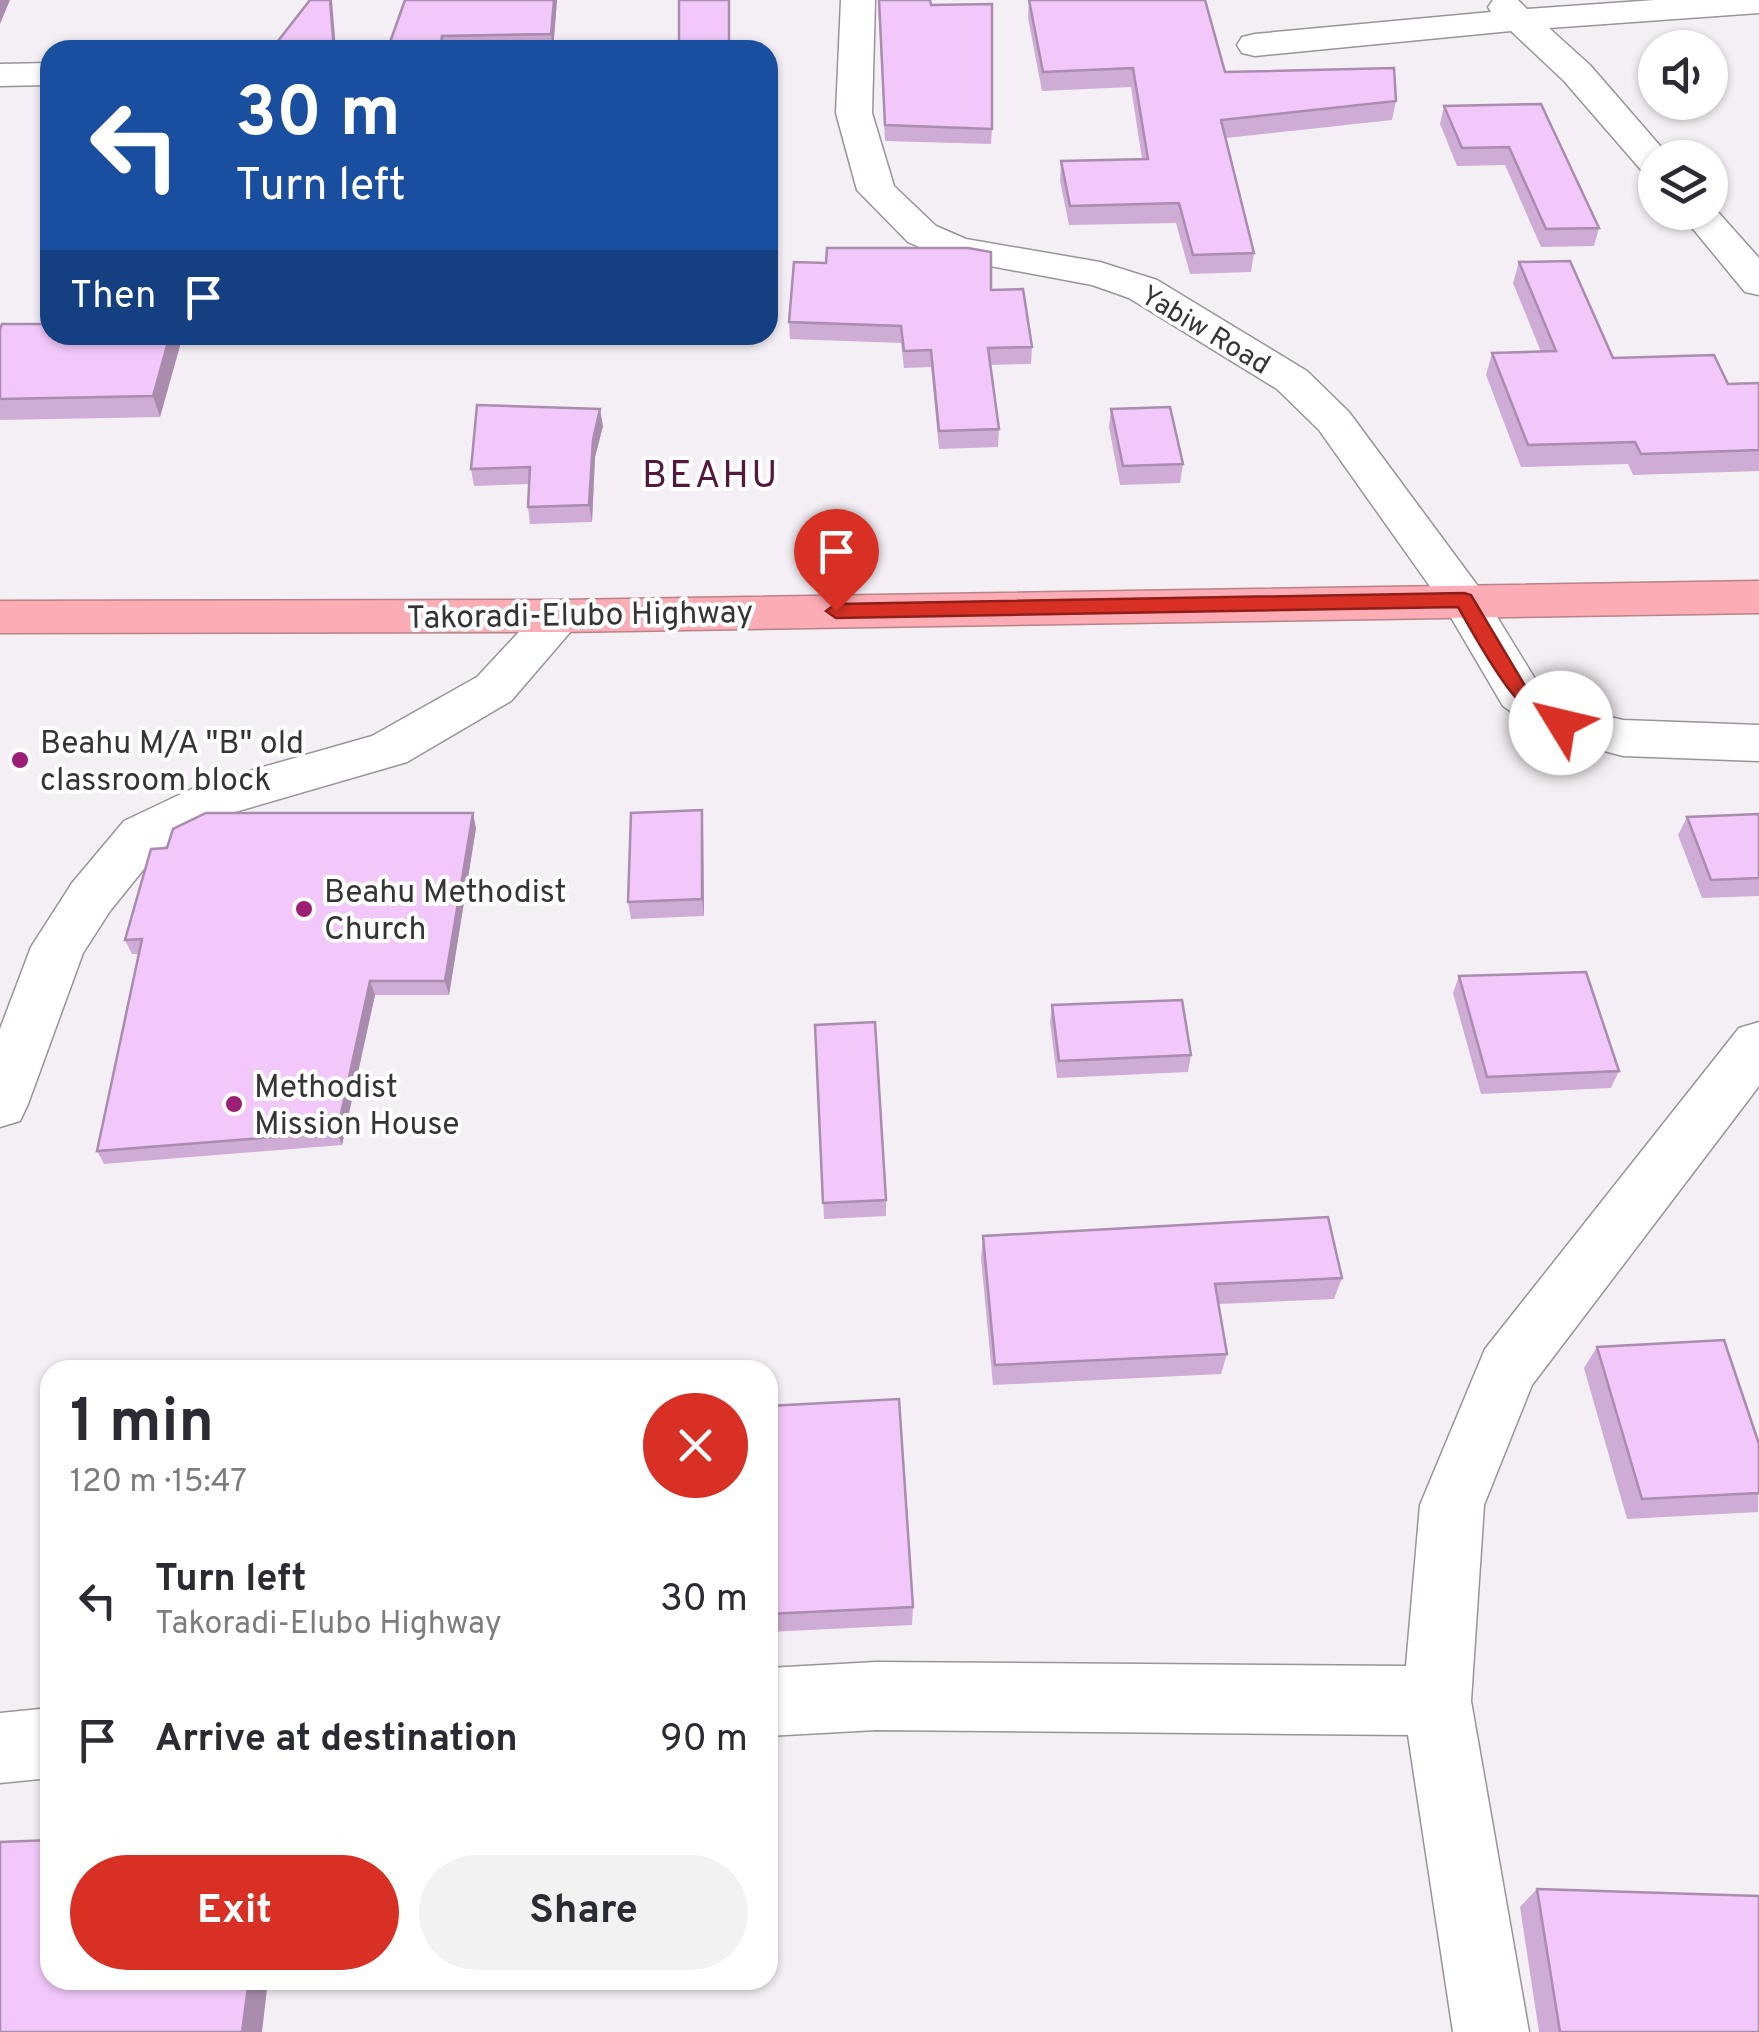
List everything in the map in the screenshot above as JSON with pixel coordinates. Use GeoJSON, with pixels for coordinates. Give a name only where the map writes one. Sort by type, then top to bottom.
{"type":"FeatureCollection","features":[{"type":"Feature","properties":{"kind":"highway","name":"Takoradi-Elubo Highway"},"geometry":{"type":"LineString","coordinates":[[0,617],[561,616],[1759,597]]}},
{"type":"Feature","properties":{"kind":"street","name":"Yabiw Road"},"geometry":{"type":"LineString","coordinates":[[858,0],[854,113],[876,190],[922,234],[956,250],[1100,274],[1143,290],[1292,380],[1334,421],[1464,600],[1520,694],[1561,723],[1623,738],[1759,743]]}},
{"type":"Feature","properties":{"kind":"street"},"geometry":{"type":"LineString","coordinates":[[1254,45],[1508,10],[1759,3]]}},
{"type":"Feature","properties":{"kind":"street"},"geometry":{"type":"LineString","coordinates":[[1508,10],[1577,73],[1638,143]]}},
{"type":"Feature","properties":{"kind":"street"},"geometry":{"type":"LineString","coordinates":[[0,75],[40,74]]}},
{"type":"Feature","properties":{"kind":"street"},"geometry":{"type":"LineString","coordinates":[[1713,230],[1759,283]]}},
{"type":"Feature","properties":{"kind":"street"},"geometry":{"type":"LineString","coordinates":[[0,1104],[58,947],[91,897],[142,835],[218,798],[389,749],[494,689],[561,616]]}},
{"type":"Feature","properties":{"kind":"street"},"geometry":{"type":"LineString","coordinates":[[1491,2032],[1437,1701],[1452,1505],[1507,1368],[1759,1044]]}},
{"type":"Feature","properties":{"kind":"street"},"geometry":{"type":"LineString","coordinates":[[778,1701],[876,1696],[1437,1701]]}},
{"type":"Feature","properties":{"kind":"street"},"geometry":{"type":"LineString","coordinates":[[0,1748],[40,1744]]}},
{"type":"Feature","properties":{"kind":"building"},"geometry":{"type":"Polygon","coordinates":[[[310,0],[330,0],[333,40],[279,40],[310,0]]]}},
{"type":"Feature","properties":{"kind":"building"},"geometry":{"type":"Polygon","coordinates":[[[405,0],[554,0],[551,34],[391,40],[405,0]]]}},
{"type":"Feature","properties":{"kind":"building"},"geometry":{"type":"Polygon","coordinates":[[[679,0],[729,0],[729,40],[679,40],[679,0]]]}},
{"type":"Feature","properties":{"kind":"building"},"geometry":{"type":"Polygon","coordinates":[[[879,0],[930,0],[931,5],[992,4],[992,129],[885,125],[879,0]]]}},
{"type":"Feature","properties":{"kind":"building"},"geometry":{"type":"Polygon","coordinates":[[[1029,0],[1205,0],[1225,72],[1394,68],[1396,101],[1221,120],[1254,253],[1193,255],[1179,203],[1070,206],[1061,161],[1148,159],[1133,68],[1043,72],[1029,0]]]}},
{"type":"Feature","properties":{"kind":"building"},"geometry":{"type":"Polygon","coordinates":[[[1541,104],[1599,228],[1546,229],[1509,147],[1462,148],[1444,106],[1541,104]]]}},
{"type":"Feature","properties":{"kind":"building"},"geometry":{"type":"Polygon","coordinates":[[[827,248],[968,248],[991,252],[991,290],[1023,289],[1032,347],[988,348],[999,429],[939,431],[931,350],[904,351],[901,326],[789,322],[794,262],[826,263],[827,248]]]}},
{"type":"Feature","properties":{"kind":"building"},"geometry":{"type":"Polygon","coordinates":[[[1570,261],[1613,358],[1714,355],[1728,384],[1759,383],[1759,450],[1641,454],[1635,442],[1528,445],[1492,353],[1556,351],[1519,262],[1570,261]]]}},
{"type":"Feature","properties":{"kind":"building"},"geometry":{"type":"Polygon","coordinates":[[[2,324],[40,324],[40,345],[167,345],[153,396],[0,399],[2,324]]]}},
{"type":"Feature","properties":{"kind":"building"},"geometry":{"type":"Polygon","coordinates":[[[477,405],[600,409],[593,440],[589,505],[528,507],[530,467],[471,469],[477,405]]]}},
{"type":"Feature","properties":{"kind":"building"},"geometry":{"type":"Polygon","coordinates":[[[1170,407],[1183,464],[1123,466],[1111,409],[1170,407]]]}},
{"type":"Feature","properties":{"kind":"building"},"geometry":{"type":"Polygon","coordinates":[[[702,810],[702,899],[628,902],[631,813],[702,810]]]}},
{"type":"Feature","properties":{"kind":"building"},"geometry":{"type":"Polygon","coordinates":[[[206,813],[473,813],[445,981],[370,981],[337,1132],[97,1151],[142,939],[125,940],[151,849],[167,848],[173,829],[206,813]]]}},
{"type":"Feature","properties":{"kind":"building"},"geometry":{"type":"Polygon","coordinates":[[[1759,814],[1759,878],[1711,880],[1687,817],[1759,814]]]}},
{"type":"Feature","properties":{"kind":"building"},"geometry":{"type":"Polygon","coordinates":[[[1586,972],[1619,1071],[1487,1077],[1459,976],[1586,972]]]}},
{"type":"Feature","properties":{"kind":"building"},"geometry":{"type":"Polygon","coordinates":[[[1182,1000],[1191,1055],[1059,1061],[1052,1005],[1182,1000]]]}},
{"type":"Feature","properties":{"kind":"building"},"geometry":{"type":"Polygon","coordinates":[[[875,1022],[886,1200],[823,1203],[815,1025],[875,1022]]]}},
{"type":"Feature","properties":{"kind":"building"},"geometry":{"type":"Polygon","coordinates":[[[1328,1217],[1342,1278],[1215,1284],[1227,1354],[995,1365],[983,1236],[1328,1217]]]}},
{"type":"Feature","properties":{"kind":"building"},"geometry":{"type":"Polygon","coordinates":[[[1724,1340],[1759,1444],[1759,1493],[1642,1499],[1597,1347],[1724,1340]]]}},
{"type":"Feature","properties":{"kind":"building"},"geometry":{"type":"Polygon","coordinates":[[[899,1399],[913,1607],[778,1614],[778,1405],[899,1399]]]}},
{"type":"Feature","properties":{"kind":"building"},"geometry":{"type":"Polygon","coordinates":[[[40,1840],[40,1990],[248,1990],[242,2032],[0,2032],[0,1842],[40,1840]]]}},
{"type":"Feature","properties":{"kind":"building"},"geometry":{"type":"Polygon","coordinates":[[[1537,1889],[1759,1896],[1759,2032],[1560,2032],[1537,1889]]]}},
{"type":"Feature","properties":{"kind":"place","name":"Beahu M/A \"B\" old classroom block"},"geometry":{"type":"Point","coordinates":[20,760]}},
{"type":"Feature","properties":{"kind":"place","name":"Beahu Methodist Church"},"geometry":{"type":"Point","coordinates":[304,909]}},
{"type":"Feature","properties":{"kind":"place","name":"Methodist Mission House"},"geometry":{"type":"Point","coordinates":[234,1104]}},
{"type":"Feature","properties":{"kind":"district","name":"BEAHU"},"geometry":{"type":"Point","coordinates":[711,474]}},
{"type":"Feature","properties":{"kind":"route"},"geometry":{"type":"LineString","coordinates":[[836,611],[1464,600],[1520,694],[1561,723]]}}]}
